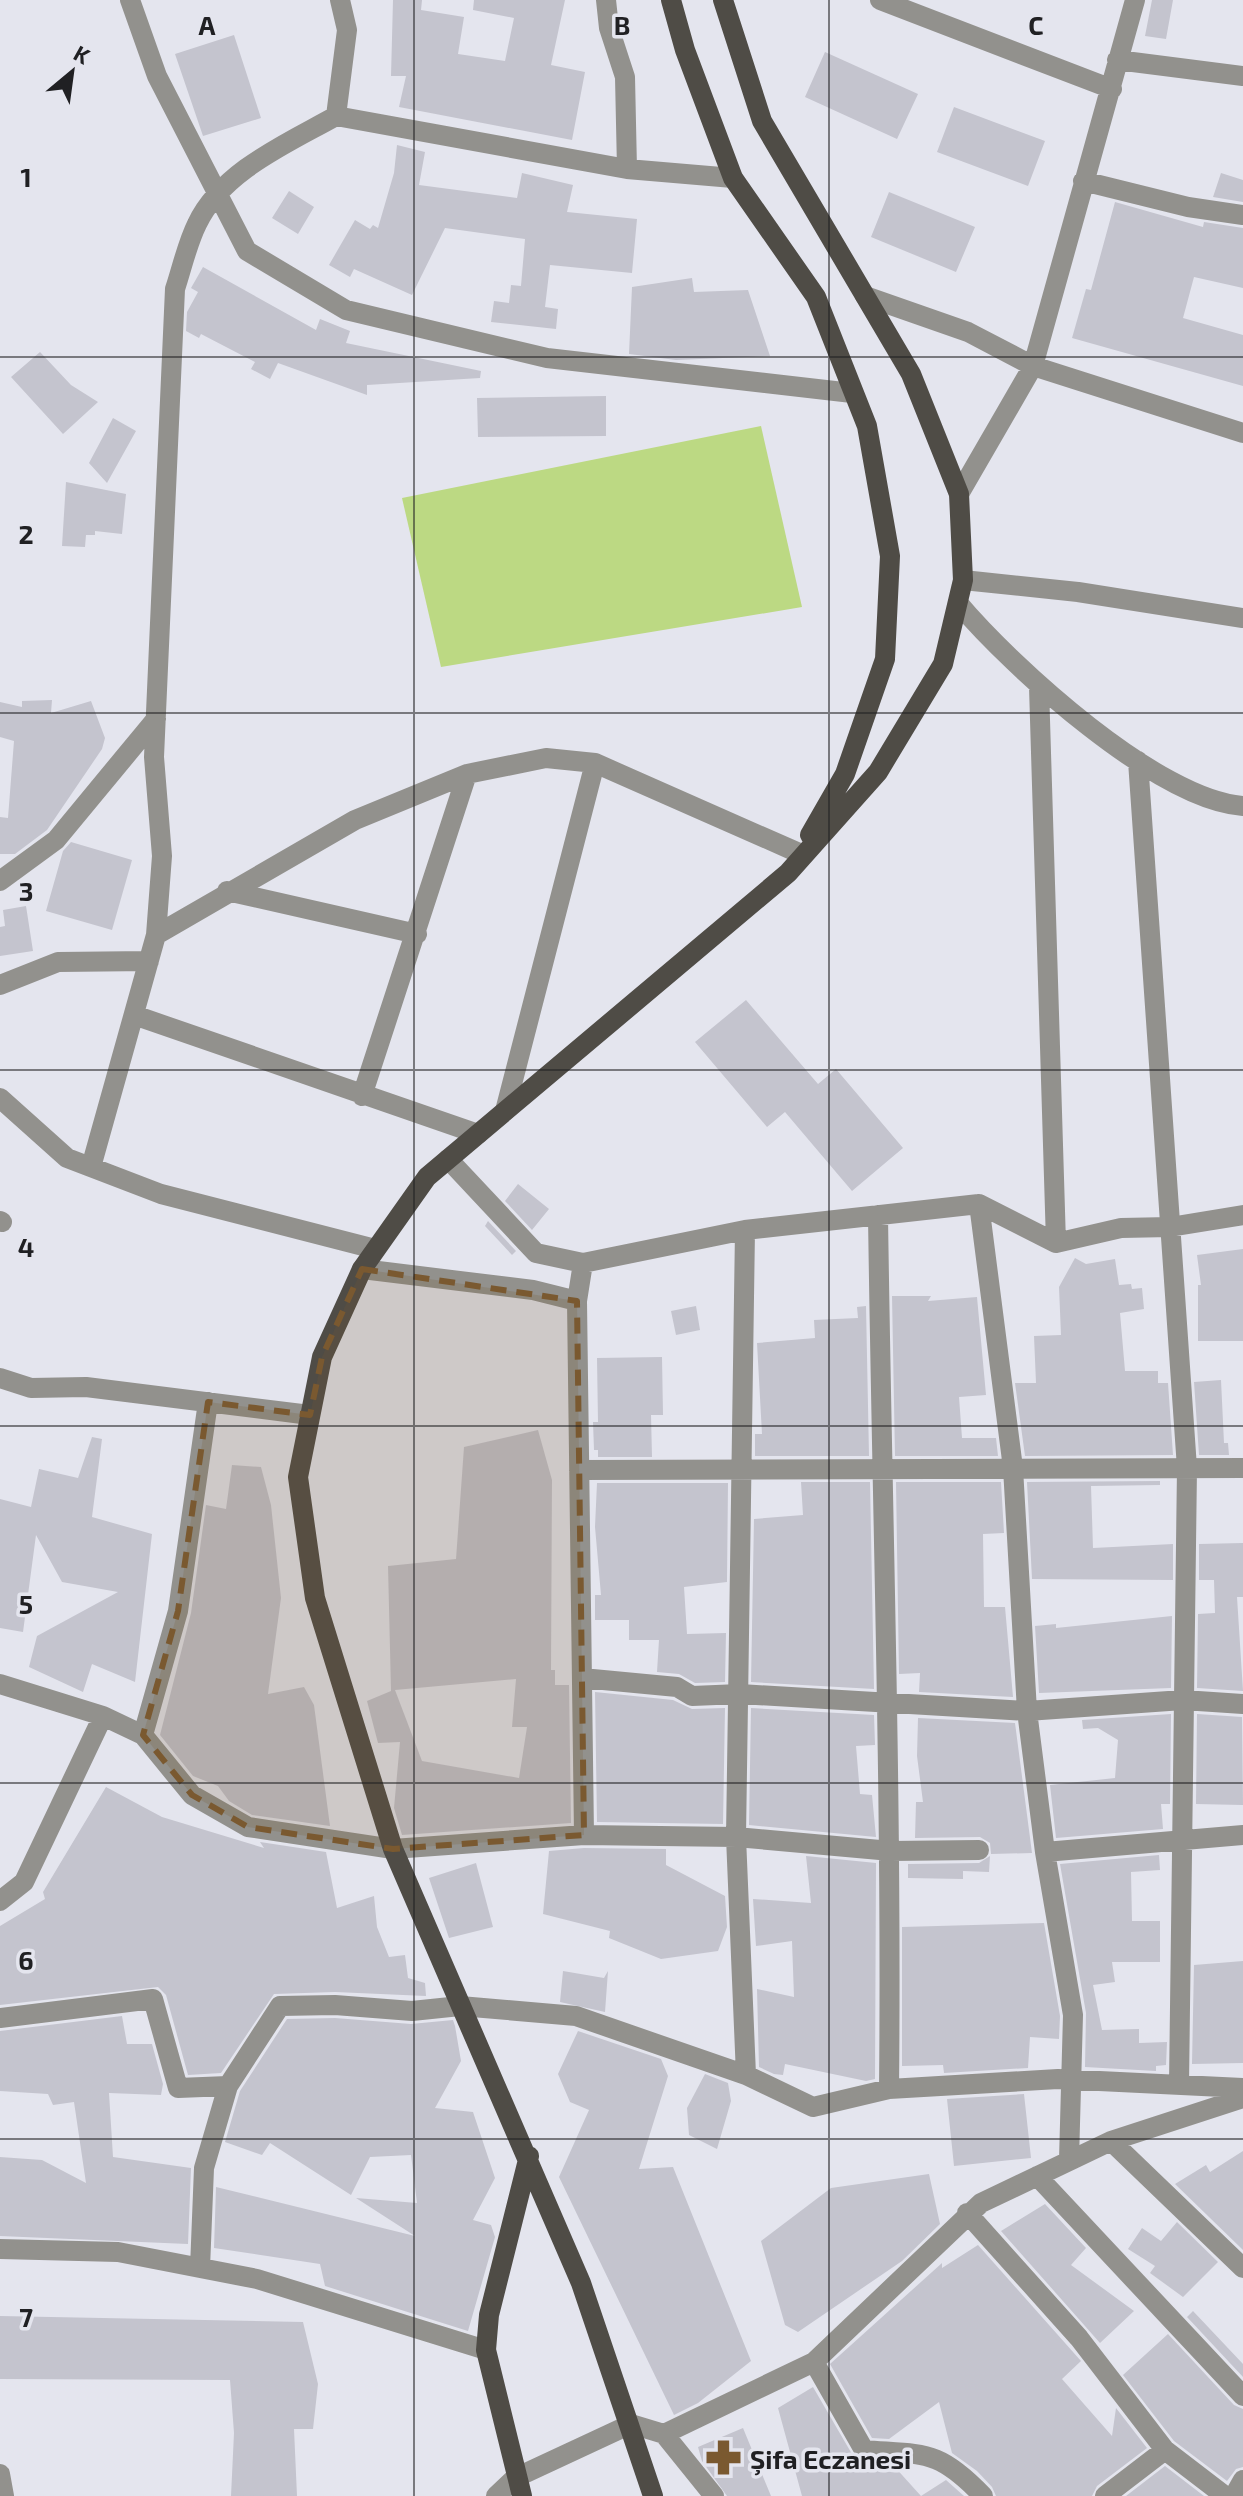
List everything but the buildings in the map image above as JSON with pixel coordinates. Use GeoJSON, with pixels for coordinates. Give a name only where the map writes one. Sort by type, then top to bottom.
{"type":"FeatureCollection","features":[{"type":"Feature","properties":{"kind":"main road"},"geometry":{"type":"LineString","coordinates":[[671,0],[685,50],[733,178],[816,297],[867,426],[890,556],[885,659],[845,774],[788,873]]}},
{"type":"Feature","properties":{"kind":"main road"},"geometry":{"type":"LineString","coordinates":[[653,2496],[581,2283],[529,2156],[393,1849],[315,1598],[298,1477],[322,1357],[362,1269],[427,1177],[788,873],[878,772],[943,664],[963,580],[959,494],[911,374],[762,121],[723,0]]}},
{"type":"Feature","properties":{"kind":"main road"},"geometry":{"type":"LineString","coordinates":[[519,2487],[486,2350],[489,2315],[529,2156]]}},
{"type":"Feature","properties":{"kind":"street"},"geometry":{"type":"LineString","coordinates":[[130,0],[157,76],[247,251],[346,310],[547,358],[852,393]]}},
{"type":"Feature","properties":{"kind":"street"},"geometry":{"type":"LineString","coordinates":[[336,116],[347,30],[340,0]]}},
{"type":"Feature","properties":{"kind":"street"},"geometry":{"type":"LineString","coordinates":[[606,0],[609,28],[625,77],[627,169]]}},
{"type":"Feature","properties":{"kind":"street"},"geometry":{"type":"LineString","coordinates":[[880,0],[1112,89]]}},
{"type":"Feature","properties":{"kind":"street"},"geometry":{"type":"LineString","coordinates":[[959,494],[1033,366],[1135,0]]}},
{"type":"Feature","properties":{"kind":"street"},"geometry":{"type":"LineString","coordinates":[[1117,60],[1243,76]]}},
{"type":"Feature","properties":{"kind":"street"},"geometry":{"type":"LineString","coordinates":[[91,1167],[156,935],[162,856],[154,757],[175,289],[197,223],[217,194],[261,159],[336,116],[627,169],[733,178]]}},
{"type":"Feature","properties":{"kind":"street"},"geometry":{"type":"LineString","coordinates":[[1083,181],[1188,207],[1243,215]]}},
{"type":"Feature","properties":{"kind":"street"},"geometry":{"type":"LineString","coordinates":[[865,296],[968,332],[1033,366],[1243,433]]}},
{"type":"Feature","properties":{"kind":"street"},"geometry":{"type":"LineString","coordinates":[[963,580],[1078,592],[1243,618]]}},
{"type":"Feature","properties":{"kind":"street"},"geometry":{"type":"LineString","coordinates":[[958,603],[996,648],[1039,687],[1138,761],[1217,804],[1243,806]]}},
{"type":"Feature","properties":{"kind":"street"},"geometry":{"type":"LineString","coordinates":[[1039,687],[1056,1243]]}},
{"type":"Feature","properties":{"kind":"street"},"geometry":{"type":"LineString","coordinates":[[0,881],[56,840],[156,719]]}},
{"type":"Feature","properties":{"kind":"street"},"geometry":{"type":"LineString","coordinates":[[156,935],[227,891],[355,820],[467,774],[546,758],[595,763],[799,853]]}},
{"type":"Feature","properties":{"kind":"street"},"geometry":{"type":"LineString","coordinates":[[1138,761],[1187,1468],[1179,2085]]}},
{"type":"Feature","properties":{"kind":"street"},"geometry":{"type":"LineString","coordinates":[[505,1111],[595,763]]}},
{"type":"Feature","properties":{"kind":"street"},"geometry":{"type":"LineString","coordinates":[[362,1096],[467,774]]}},
{"type":"Feature","properties":{"kind":"street"},"geometry":{"type":"LineString","coordinates":[[227,891],[417,934]]}},
{"type":"Feature","properties":{"kind":"street"},"geometry":{"type":"LineString","coordinates":[[0,985],[58,962],[149,961]]}},
{"type":"Feature","properties":{"kind":"street"},"geometry":{"type":"LineString","coordinates":[[134,1015],[478,1134]]}},
{"type":"Feature","properties":{"kind":"street"},"geometry":{"type":"LineString","coordinates":[[0,1098],[67,1158],[161,1194],[375,1249]]}},
{"type":"Feature","properties":{"kind":"street"},"geometry":{"type":"LineString","coordinates":[[448,1159],[536,1253],[583,1263],[745,1230],[979,1204],[1056,1243],[1121,1228],[1170,1227],[1243,1215]]}},
{"type":"Feature","properties":{"kind":"street"},"geometry":{"type":"LineString","coordinates":[[979,1204],[1013,1468],[1027,1711],[1045,1852],[1073,2015],[1074,2079],[1069,2160]]}},
{"type":"Feature","properties":{"kind":"street"},"geometry":{"type":"LineString","coordinates":[[878,1215],[884,1701],[891,1851],[889,2089]]}},
{"type":"Feature","properties":{"kind":"street"},"geometry":{"type":"LineString","coordinates":[[745,1230],[744,1469],[736,1837],[746,2075]]}},
{"type":"Feature","properties":{"kind":"street"},"geometry":{"type":"LineString","coordinates":[[583,1263],[577,1301],[584,1835]]}},
{"type":"Feature","properties":{"kind":"street"},"geometry":{"type":"LineString","coordinates":[[362,1269],[533,1290],[577,1301]]}},
{"type":"Feature","properties":{"kind":"street"},"geometry":{"type":"LineString","coordinates":[[0,1378],[31,1388],[86,1387],[310,1415]]}},
{"type":"Feature","properties":{"kind":"street"},"geometry":{"type":"LineString","coordinates":[[143,1735],[178,1611],[208,1402]]}},
{"type":"Feature","properties":{"kind":"street"},"geometry":{"type":"LineString","coordinates":[[579,1470],[1243,1468]]}},
{"type":"Feature","properties":{"kind":"street"},"geometry":{"type":"LineString","coordinates":[[582,1678],[677,1687],[692,1696],[740,1694],[1027,1711],[1183,1700],[1243,1704]]}},
{"type":"Feature","properties":{"kind":"street"},"geometry":{"type":"LineString","coordinates":[[0,1684],[103,1716],[143,1735],[192,1795],[248,1827],[393,1849],[584,1835],[736,1837],[891,1851],[979,1850]]}},
{"type":"Feature","properties":{"kind":"street"},"geometry":{"type":"LineString","coordinates":[[0,1901],[24,1882],[103,1716]]}},
{"type":"Feature","properties":{"kind":"street"},"geometry":{"type":"LineString","coordinates":[[1045,1852],[1243,1835]]}},
{"type":"Feature","properties":{"kind":"street"},"geometry":{"type":"LineString","coordinates":[[0,2018],[153,1999],[178,2088],[228,2086]]}},
{"type":"Feature","properties":{"kind":"street"},"geometry":{"type":"LineString","coordinates":[[200,2268],[204,2168],[228,2086],[280,2006],[335,2005],[412,2011],[460,2006],[576,2016],[746,2075],[813,2107],[889,2089],[1074,2079],[1243,2088]]}},
{"type":"Feature","properties":{"kind":"street"},"geometry":{"type":"LineString","coordinates":[[664,2434],[814,2362],[967,2213],[1111,2141],[1243,2098]]}},
{"type":"Feature","properties":{"kind":"street"},"geometry":{"type":"LineString","coordinates":[[1111,2141],[1243,2268]]}},
{"type":"Feature","properties":{"kind":"street"},"geometry":{"type":"LineString","coordinates":[[1037,2176],[1243,2396]]}},
{"type":"Feature","properties":{"kind":"street"},"geometry":{"type":"LineString","coordinates":[[967,2213],[1079,2338],[1165,2450],[1225,2496]]}},
{"type":"Feature","properties":{"kind":"street"},"geometry":{"type":"LineString","coordinates":[[0,2249],[118,2252],[257,2279],[486,2350]]}},
{"type":"Feature","properties":{"kind":"street"},"geometry":{"type":"LineString","coordinates":[[814,2362],[864,2450],[932,2456],[955,2467],[983,2496]]}},
{"type":"Feature","properties":{"kind":"street"},"geometry":{"type":"LineString","coordinates":[[496,2496],[519,2487],[631,2424],[664,2434],[714,2496]]}},
{"type":"Feature","properties":{"kind":"street"},"geometry":{"type":"LineString","coordinates":[[1105,2496],[1165,2450]]}},
{"type":"Feature","properties":{"kind":"street"},"geometry":{"type":"LineString","coordinates":[[0,2474],[4,2496]]}},
{"type":"Feature","properties":{"kind":"street"},"geometry":{"type":"LineString","coordinates":[[1234,2496],[1243,2480]]}},
{"type":"Feature","properties":{"kind":"highlighted area"},"geometry":{"type":"Polygon","coordinates":[[[362,1269],[577,1301],[584,1835],[393,1849],[248,1827],[192,1795],[143,1735],[178,1611],[208,1402],[310,1415],[322,1357],[362,1269]]]}},
{"type":"Feature","properties":{"kind":"green space"},"geometry":{"type":"Polygon","coordinates":[[[761,426],[802,607],[441,667],[402,498],[761,426]]]}},
{"type":"Feature","properties":{"kind":"place","name":"Şifa Eczanesi"},"geometry":{"type":"Point","coordinates":[724,2458]}}]}
